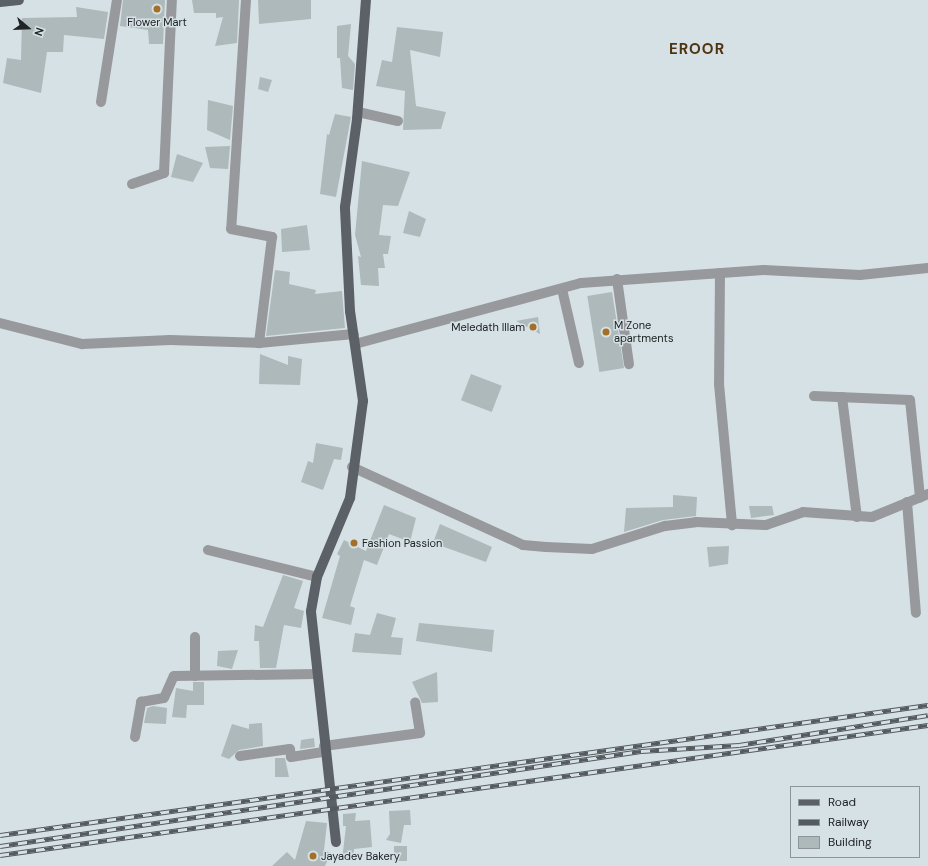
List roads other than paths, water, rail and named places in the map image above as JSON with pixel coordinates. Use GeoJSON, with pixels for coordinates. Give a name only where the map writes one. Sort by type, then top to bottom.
{"type":"FeatureCollection","features":[{"type":"Feature","properties":{"kind":"main road"},"geometry":{"type":"LineString","coordinates":[[0,2],[19,0]]}},
{"type":"Feature","properties":{"kind":"main road"},"geometry":{"type":"LineString","coordinates":[[336,842],[336,820],[324,749],[311,611],[317,577],[350,498],[352,467],[362,401],[354,334],[345,207],[358,112],[366,0]]}},
{"type":"Feature","properties":{"kind":"street"},"geometry":{"type":"LineString","coordinates":[[101,102],[117,0]]}},
{"type":"Feature","properties":{"kind":"street"},"geometry":{"type":"LineString","coordinates":[[132,184],[164,173],[172,0]]}},
{"type":"Feature","properties":{"kind":"street"},"geometry":{"type":"LineString","coordinates":[[246,0],[231,229],[272,237],[259,343]]}},
{"type":"Feature","properties":{"kind":"street"},"geometry":{"type":"LineString","coordinates":[[358,112],[398,121]]}},
{"type":"Feature","properties":{"kind":"street"},"geometry":{"type":"LineString","coordinates":[[355,344],[562,289],[617,279],[775,270],[860,275],[928,268]]}},
{"type":"Feature","properties":{"kind":"street"},"geometry":{"type":"LineString","coordinates":[[720,273],[719,384],[732,525]]}},
{"type":"Feature","properties":{"kind":"street"},"geometry":{"type":"LineString","coordinates":[[617,279],[629,364]]}},
{"type":"Feature","properties":{"kind":"street"},"geometry":{"type":"LineString","coordinates":[[562,289],[579,363]]}},
{"type":"Feature","properties":{"kind":"street"},"geometry":{"type":"LineString","coordinates":[[0,323],[82,344],[170,340],[259,343],[354,334]]}},
{"type":"Feature","properties":{"kind":"street"},"geometry":{"type":"LineString","coordinates":[[352,467],[523,545],[592,549],[665,526],[696,522],[732,525],[766,525],[803,512],[872,517],[924,495],[910,400],[814,396]]}},
{"type":"Feature","properties":{"kind":"street"},"geometry":{"type":"LineString","coordinates":[[842,397],[857,517]]}},
{"type":"Feature","properties":{"kind":"street"},"geometry":{"type":"LineString","coordinates":[[907,502],[916,613]]}},
{"type":"Feature","properties":{"kind":"street"},"geometry":{"type":"LineString","coordinates":[[208,550],[317,577]]}},
{"type":"Feature","properties":{"kind":"street"},"geometry":{"type":"LineString","coordinates":[[195,637],[195,676]]}},
{"type":"Feature","properties":{"kind":"street"},"geometry":{"type":"LineString","coordinates":[[135,737],[141,702],[164,698],[174,676],[316,674]]}},
{"type":"Feature","properties":{"kind":"street"},"geometry":{"type":"LineString","coordinates":[[240,756],[290,749],[291,757],[324,749],[420,733],[416,702]]}},
{"type":"Feature","properties":{"kind":"railway"},"geometry":{"type":"LineString","coordinates":[[0,835],[928,705]]}},
{"type":"Feature","properties":{"kind":"railway"},"geometry":{"type":"LineString","coordinates":[[0,846],[641,751],[739,745],[928,715]]}},
{"type":"Feature","properties":{"kind":"railway"},"geometry":{"type":"LineString","coordinates":[[0,855],[928,725]]}},
{"type":"Feature","properties":{"kind":"place","name":"Flower Mart"},"geometry":{"type":"Point","coordinates":[157,9]}},
{"type":"Feature","properties":{"kind":"place","name":"Meledath Illam"},"geometry":{"type":"Point","coordinates":[533,327]}},
{"type":"Feature","properties":{"kind":"place","name":"M Zone apartments"},"geometry":{"type":"Point","coordinates":[606,332]}},
{"type":"Feature","properties":{"kind":"place","name":"Fashion Passion"},"geometry":{"type":"Point","coordinates":[354,543]}},
{"type":"Feature","properties":{"kind":"place","name":"Jayadev Bakery"},"geometry":{"type":"Point","coordinates":[313,856]}},
{"type":"Feature","properties":{"kind":"district","name":"EROOR"},"geometry":{"type":"Point","coordinates":[697,50]}}]}
